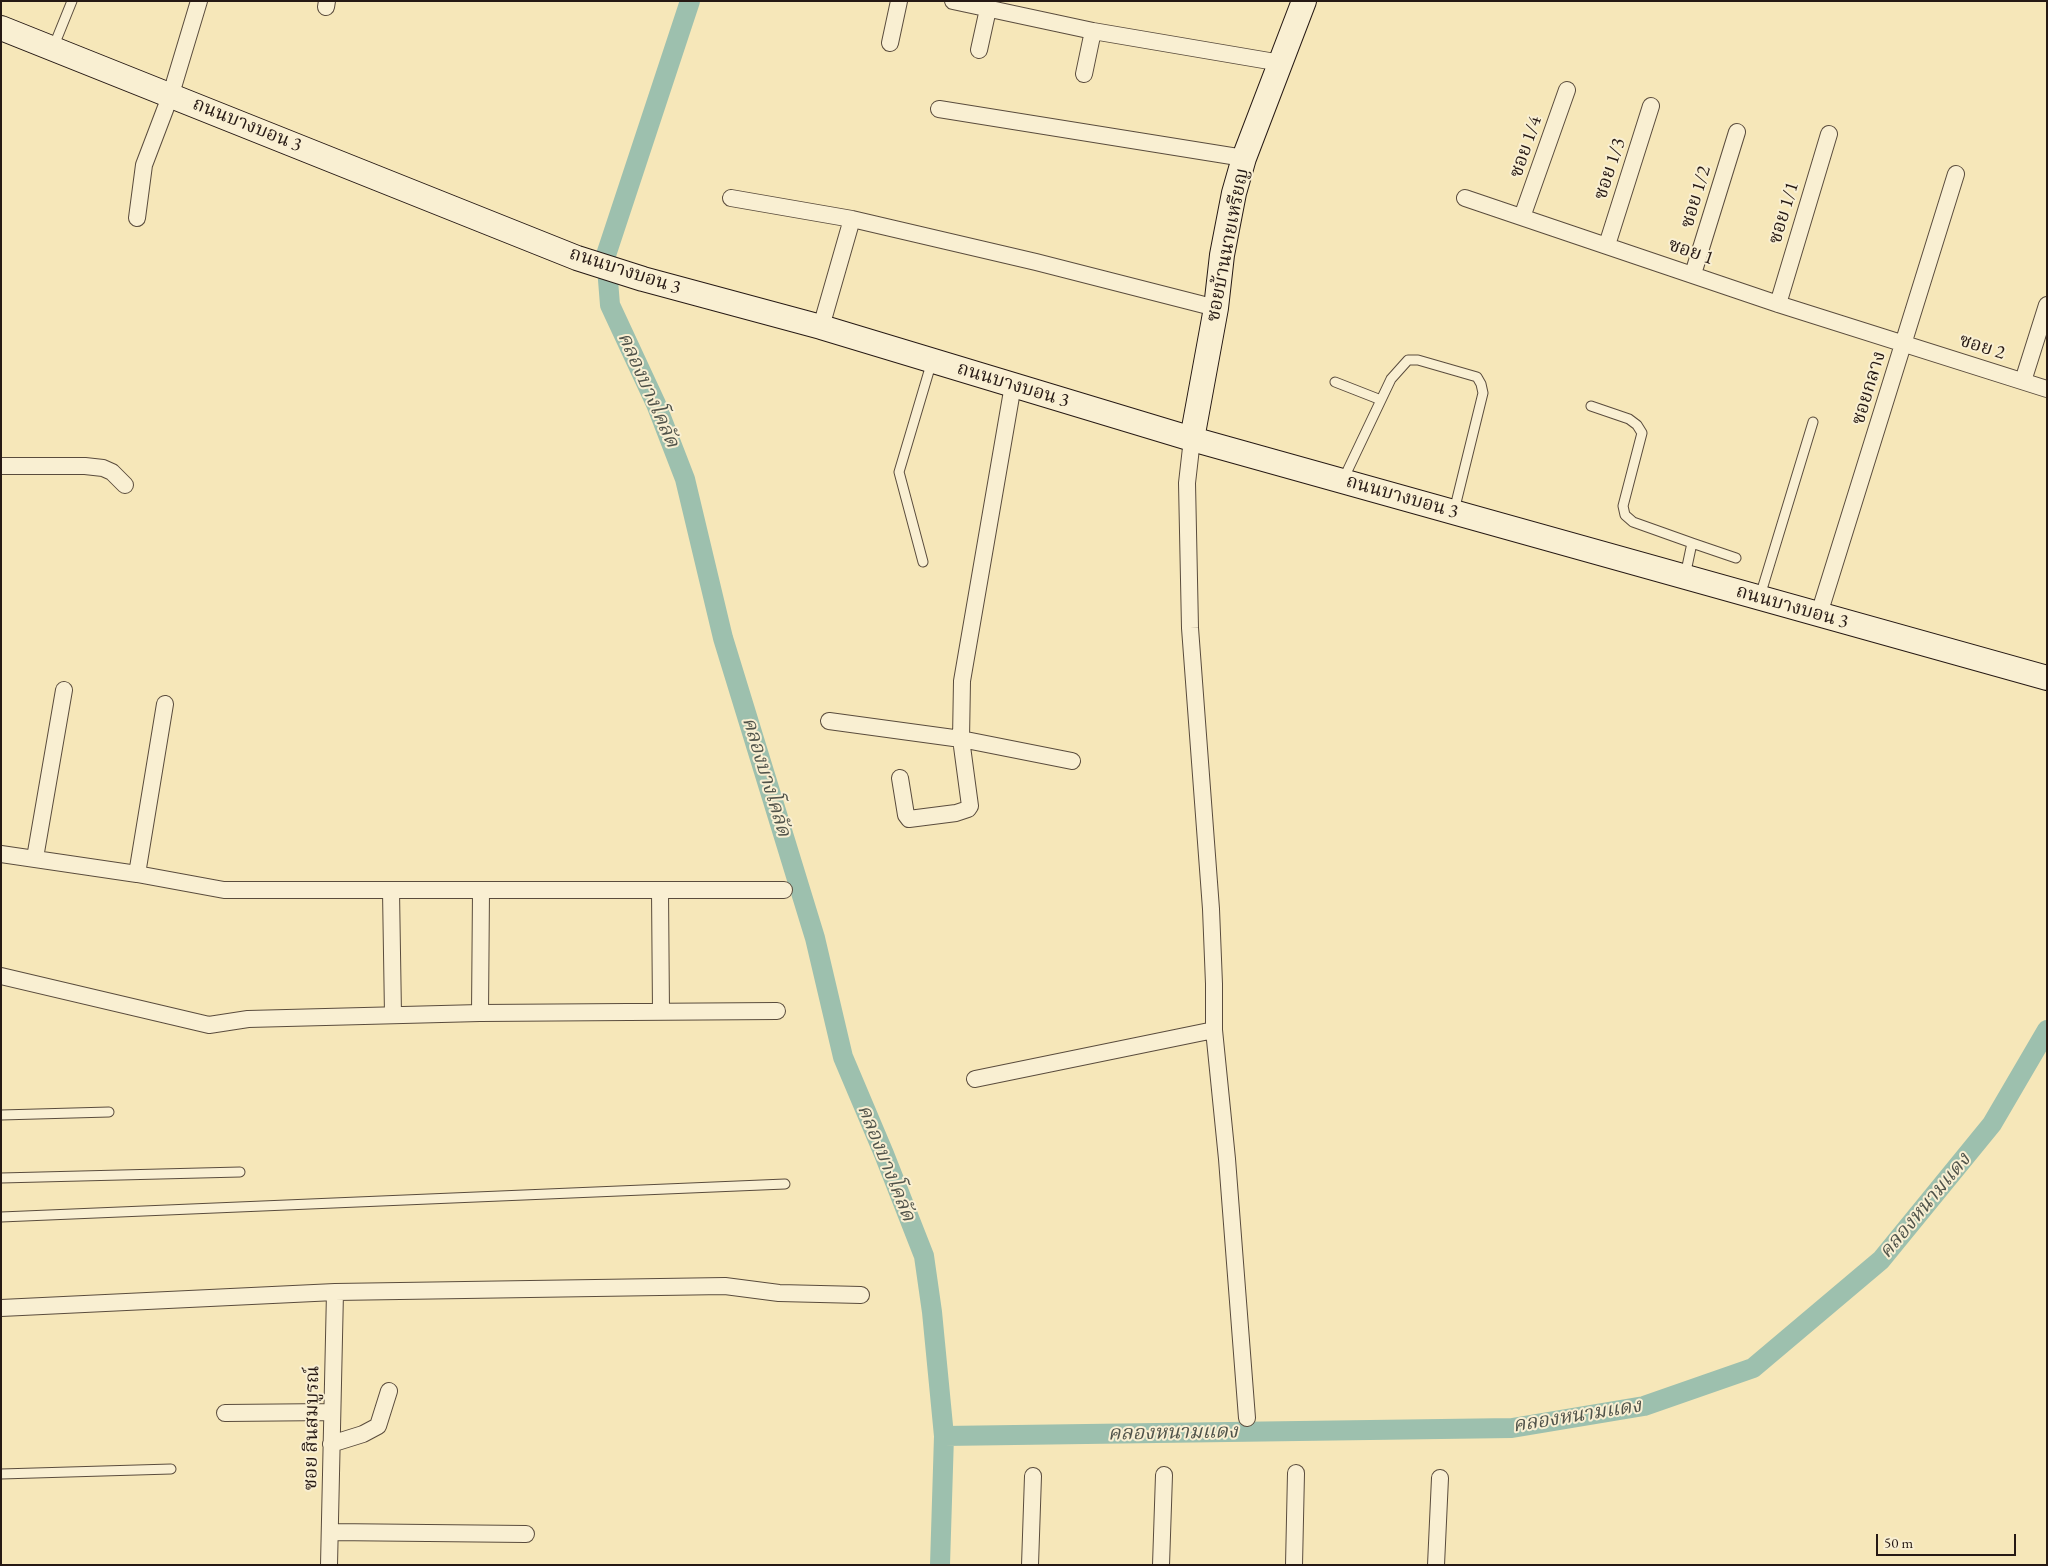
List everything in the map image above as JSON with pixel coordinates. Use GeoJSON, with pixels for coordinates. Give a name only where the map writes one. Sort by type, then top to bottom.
{"type":"FeatureCollection","features":[{"type":"Feature","properties":{"kind":"main road","name":"ซอยบ้านนายเหรียญ"},"geometry":{"type":"LineString","coordinates":[[1192,438],[1216,308],[1225,238],[1234,193],[1244,158],[1304,1]]}},
{"type":"Feature","properties":{"kind":"main road","name":"ถนนบางบอน 3"},"geometry":{"type":"LineString","coordinates":[[1,28],[171,94],[577,258],[644,279],[932,360],[1192,438],[2047,678]]}},
{"type":"Feature","properties":{"kind":"street"},"geometry":{"type":"LineString","coordinates":[[136,218],[144,165],[171,94],[198,1]]}},
{"type":"Feature","properties":{"kind":"street"},"geometry":{"type":"LineString","coordinates":[[890,43],[899,1]]}},
{"type":"Feature","properties":{"kind":"street"},"geometry":{"type":"LineString","coordinates":[[953,1],[1093,31],[1281,63]]}},
{"type":"Feature","properties":{"kind":"street"},"geometry":{"type":"LineString","coordinates":[[979,50],[988,9]]}},
{"type":"Feature","properties":{"kind":"street"},"geometry":{"type":"LineString","coordinates":[[1084,74],[1093,31]]}},
{"type":"Feature","properties":{"kind":"street","name":"ซอย 1/4"},"geometry":{"type":"LineString","coordinates":[[1522,217],[1567,90]]}},
{"type":"Feature","properties":{"kind":"street","name":"ซอย 1/3"},"geometry":{"type":"LineString","coordinates":[[1607,245],[1651,106]]}},
{"type":"Feature","properties":{"kind":"street"},"geometry":{"type":"LineString","coordinates":[[939,109],[1244,158]]}},
{"type":"Feature","properties":{"kind":"street","name":"ซอย 1/2"},"geometry":{"type":"LineString","coordinates":[[1693,274],[1738,132]]}},
{"type":"Feature","properties":{"kind":"street","name":"ซอย 1/1"},"geometry":{"type":"LineString","coordinates":[[1778,304],[1829,134]]}},
{"type":"Feature","properties":{"kind":"street","name":"ซอยกลาง"},"geometry":{"type":"LineString","coordinates":[[1819,614],[1956,174]]}},
{"type":"Feature","properties":{"kind":"street"},"geometry":{"type":"LineString","coordinates":[[731,198],[852,219],[1036,262],[1216,308]]}},
{"type":"Feature","properties":{"kind":"street","name":"ซอย 1"},"geometry":{"type":"LineString","coordinates":[[1465,198],[1778,304],[1904,344]]}},
{"type":"Feature","properties":{"kind":"street"},"geometry":{"type":"LineString","coordinates":[[821,328],[852,219]]}},
{"type":"Feature","properties":{"kind":"street"},"geometry":{"type":"LineString","coordinates":[[2023,381],[2047,305]]}},
{"type":"Feature","properties":{"kind":"street","name":"ซอย 2"},"geometry":{"type":"LineString","coordinates":[[1904,344],[2047,389]]}},
{"type":"Feature","properties":{"kind":"street"},"geometry":{"type":"LineString","coordinates":[[900,778],[906,815],[909,819],[956,813],[968,809],[970,806],[961,739],[962,681],[1014,385]]}},
{"type":"Feature","properties":{"kind":"street"},"geometry":{"type":"LineString","coordinates":[[1192,438],[1187,483],[1190,628],[1211,908],[1214,1030],[1227,1159],[1247,1418]]}},
{"type":"Feature","properties":{"kind":"street"},"geometry":{"type":"LineString","coordinates":[[1,466],[85,466],[103,468],[112,472],[125,485]]}},
{"type":"Feature","properties":{"kind":"street"},"geometry":{"type":"LineString","coordinates":[[35,858],[64,690]]}},
{"type":"Feature","properties":{"kind":"street"},"geometry":{"type":"LineString","coordinates":[[138,874],[165,704]]}},
{"type":"Feature","properties":{"kind":"street"},"geometry":{"type":"LineString","coordinates":[[829,721],[961,739],[1072,761]]}},
{"type":"Feature","properties":{"kind":"street"},"geometry":{"type":"LineString","coordinates":[[1,854],[138,874],[224,890],[784,890]]}},
{"type":"Feature","properties":{"kind":"street"},"geometry":{"type":"LineString","coordinates":[[391,891],[393,1016]]}},
{"type":"Feature","properties":{"kind":"street"},"geometry":{"type":"LineString","coordinates":[[480,1013],[481,891]]}},
{"type":"Feature","properties":{"kind":"street"},"geometry":{"type":"LineString","coordinates":[[660,891],[661,1012]]}},
{"type":"Feature","properties":{"kind":"street"},"geometry":{"type":"LineString","coordinates":[[1,976],[210,1025],[248,1019],[480,1013],[777,1011]]}},
{"type":"Feature","properties":{"kind":"street"},"geometry":{"type":"LineString","coordinates":[[975,1079],[1214,1030]]}},
{"type":"Feature","properties":{"kind":"street"},"geometry":{"type":"LineString","coordinates":[[1,1308],[335,1292],[725,1286],[779,1293],[861,1295]]}},
{"type":"Feature","properties":{"kind":"street","name":"ซอย สินสมบูรณ์"},"geometry":{"type":"LineString","coordinates":[[329,1565],[335,1292]]}},
{"type":"Feature","properties":{"kind":"street"},"geometry":{"type":"LineString","coordinates":[[331,1444],[363,1434],[378,1426],[389,1391]]}},
{"type":"Feature","properties":{"kind":"street"},"geometry":{"type":"LineString","coordinates":[[225,1413],[332,1412]]}},
{"type":"Feature","properties":{"kind":"street"},"geometry":{"type":"LineString","coordinates":[[1294,1565],[1296,1473]]}},
{"type":"Feature","properties":{"kind":"street"},"geometry":{"type":"LineString","coordinates":[[1161,1565],[1164,1475]]}},
{"type":"Feature","properties":{"kind":"street"},"geometry":{"type":"LineString","coordinates":[[1030,1565],[1033,1476]]}},
{"type":"Feature","properties":{"kind":"street"},"geometry":{"type":"LineString","coordinates":[[1436,1565],[1440,1478]]}},
{"type":"Feature","properties":{"kind":"street"},"geometry":{"type":"LineString","coordinates":[[330,1532],[526,1534]]}},
{"type":"Feature","properties":{"kind":"lane"},"geometry":{"type":"LineString","coordinates":[[53,48],[72,1]]}},
{"type":"Feature","properties":{"kind":"lane"},"geometry":{"type":"LineString","coordinates":[[923,562],[899,472],[932,360]]}},
{"type":"Feature","properties":{"kind":"lane"},"geometry":{"type":"LineString","coordinates":[[1343,480],[1391,379],[1408,360],[1418,360],[1477,377],[1481,384],[1483,393],[1454,511]]}},
{"type":"Feature","properties":{"kind":"lane"},"geometry":{"type":"LineString","coordinates":[[1335,382],[1381,400]]}},
{"type":"Feature","properties":{"kind":"lane"},"geometry":{"type":"LineString","coordinates":[[1591,406],[1629,419],[1637,425],[1642,433],[1623,506],[1625,515],[1633,522],[1736,558]]}},
{"type":"Feature","properties":{"kind":"lane"},"geometry":{"type":"LineString","coordinates":[[1759,597],[1813,422]]}},
{"type":"Feature","properties":{"kind":"lane"},"geometry":{"type":"LineString","coordinates":[[1685,576],[1692,543]]}},
{"type":"Feature","properties":{"kind":"lane"},"geometry":{"type":"LineString","coordinates":[[1,1115],[109,1112]]}},
{"type":"Feature","properties":{"kind":"lane"},"geometry":{"type":"LineString","coordinates":[[1,1178],[240,1172]]}},
{"type":"Feature","properties":{"kind":"lane"},"geometry":{"type":"LineString","coordinates":[[1,1217],[785,1184]]}},
{"type":"Feature","properties":{"kind":"lane"},"geometry":{"type":"LineString","coordinates":[[1,1474],[171,1469]]}},
{"type":"Feature","properties":{"kind":"waterway","name":"คลองบางโคลัด"},"geometry":{"type":"LineString","coordinates":[[690,1],[606,255],[610,305],[656,404],[685,479],[723,638],[815,938],[843,1057],[924,1256],[932,1312],[944,1436],[940,1565]]}},
{"type":"Feature","properties":{"kind":"waterway","name":"คลองหนามแดง"},"geometry":{"type":"LineString","coordinates":[[944,1436],[1512,1428],[1644,1406],[1753,1368],[1881,1260],[1992,1124],[2047,1030]]}}]}
